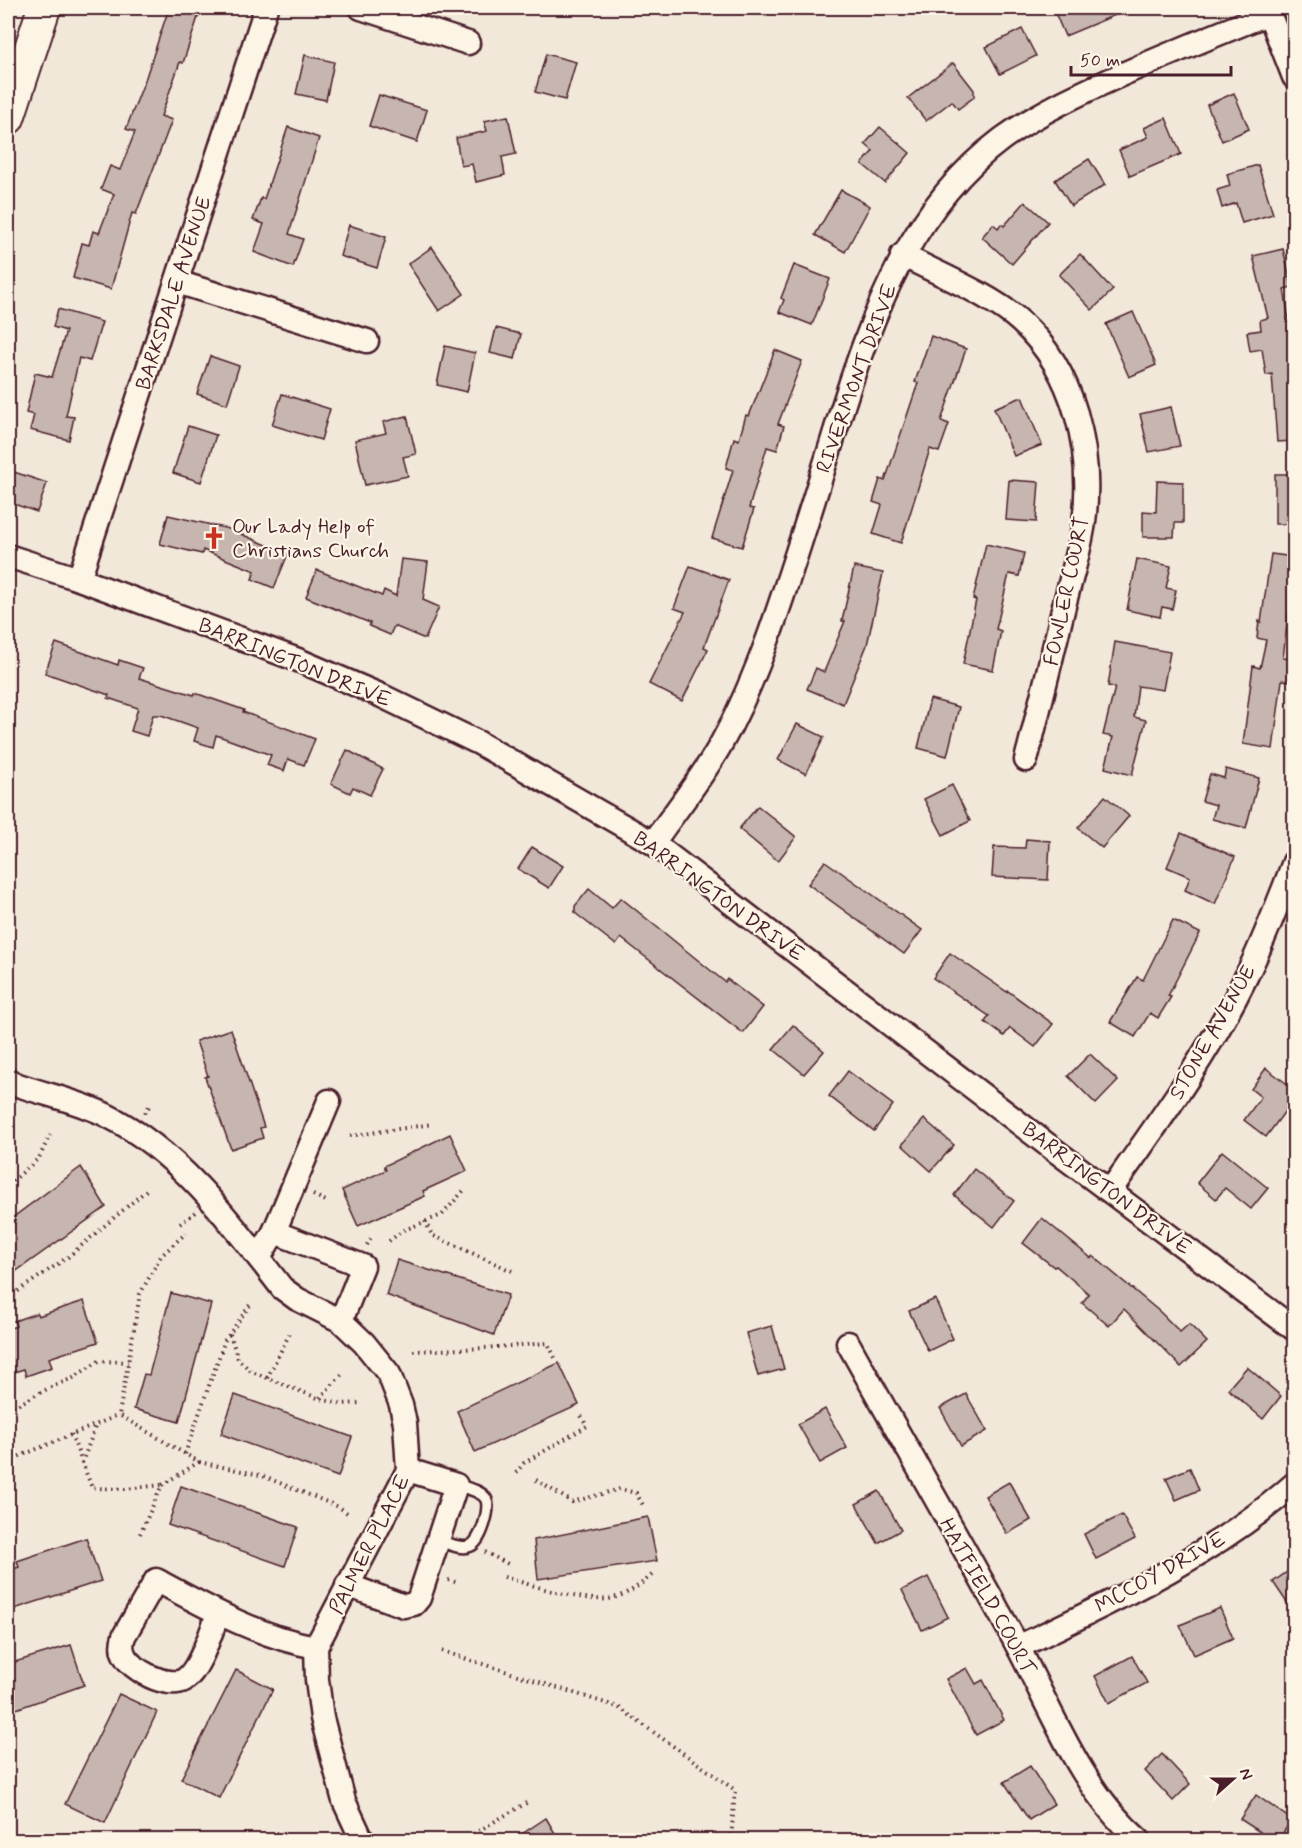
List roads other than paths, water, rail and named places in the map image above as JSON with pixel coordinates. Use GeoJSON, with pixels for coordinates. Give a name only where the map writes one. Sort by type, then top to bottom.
{"type":"FeatureCollection","features":[{"type":"Feature","properties":{"kind":"main road"},"geometry":{"type":"LineString","coordinates":[[8,118],[44,8]]}},
{"type":"Feature","properties":{"kind":"street","name":"BARKSDALE AVENUE"},"geometry":{"type":"LineString","coordinates":[[79,579],[266,8]]}},
{"type":"Feature","properties":{"kind":"street"},"geometry":{"type":"LineString","coordinates":[[362,8],[468,43]]}},
{"type":"Feature","properties":{"kind":"street"},"geometry":{"type":"LineString","coordinates":[[1268,10],[1294,77]]}},
{"type":"Feature","properties":{"kind":"street","name":"RIVERMONT DRIVE"},"geometry":{"type":"LineString","coordinates":[[653,843],[722,743],[746,691],[770,634],[870,325],[902,255],[920,226],[958,179],[1001,140],[1031,120],[1074,95],[1268,10]]}},
{"type":"Feature","properties":{"kind":"street","name":"FOWLER COURT"},"geometry":{"type":"LineString","coordinates":[[902,255],[985,298],[1019,320],[1038,339],[1053,362],[1068,390],[1078,419],[1087,476],[1084,522],[1026,760]]}},
{"type":"Feature","properties":{"kind":"street"},"geometry":{"type":"LineString","coordinates":[[177,282],[367,341]]}},
{"type":"Feature","properties":{"kind":"street","name":"BARRINGTON DRIVE"},"geometry":{"type":"LineString","coordinates":[[8,556],[79,579],[298,660],[382,696],[489,749],[653,843],[1294,1329]]}},
{"type":"Feature","properties":{"kind":"street","name":"STONE AVENUE"},"geometry":{"type":"LineString","coordinates":[[1110,1191],[1184,1084],[1245,981],[1294,862]]}},
{"type":"Feature","properties":{"kind":"street","name":"PALMER PLACE"},"geometry":{"type":"LineString","coordinates":[[8,1080],[108,1115],[164,1152],[195,1184],[282,1288],[297,1299],[341,1321],[376,1357],[389,1374],[396,1389],[405,1423],[408,1470],[316,1647],[317,1680],[325,1727],[344,1801],[362,1840]]}},
{"type":"Feature","properties":{"kind":"street"},"geometry":{"type":"LineString","coordinates":[[259,1258],[274,1232],[329,1101]]}},
{"type":"Feature","properties":{"kind":"street"},"geometry":{"type":"LineString","coordinates":[[274,1232],[363,1266],[341,1321]]}},
{"type":"Feature","properties":{"kind":"street","name":"HATFIELD COURT"},"geometry":{"type":"LineString","coordinates":[[848,1343],[1018,1647],[1075,1758],[1118,1819],[1139,1840]]}},
{"type":"Feature","properties":{"kind":"street"},"geometry":{"type":"LineString","coordinates":[[347,1585],[404,1606],[414,1604],[419,1598],[456,1485],[408,1470]]}},
{"type":"Feature","properties":{"kind":"street","name":"MCCOY DRIVE"},"geometry":{"type":"LineString","coordinates":[[1018,1647],[1183,1562],[1255,1516],[1294,1484]]}},
{"type":"Feature","properties":{"kind":"street"},"geometry":{"type":"LineString","coordinates":[[218,1614],[198,1662],[188,1677],[178,1682],[162,1682],[133,1666],[124,1656],[122,1642],[124,1636],[156,1580],[218,1614],[285,1641],[316,1647]]}},
{"type":"Feature","properties":{"kind":"lane"},"geometry":{"type":"LineString","coordinates":[[437,1540],[462,1547],[471,1546],[478,1540],[489,1508],[487,1500],[481,1493],[456,1485]]}},
{"type":"Feature","properties":{"kind":"place","name":"Our Lady Help of Christians Church"},"geometry":{"type":"Point","coordinates":[214,538]}}]}
